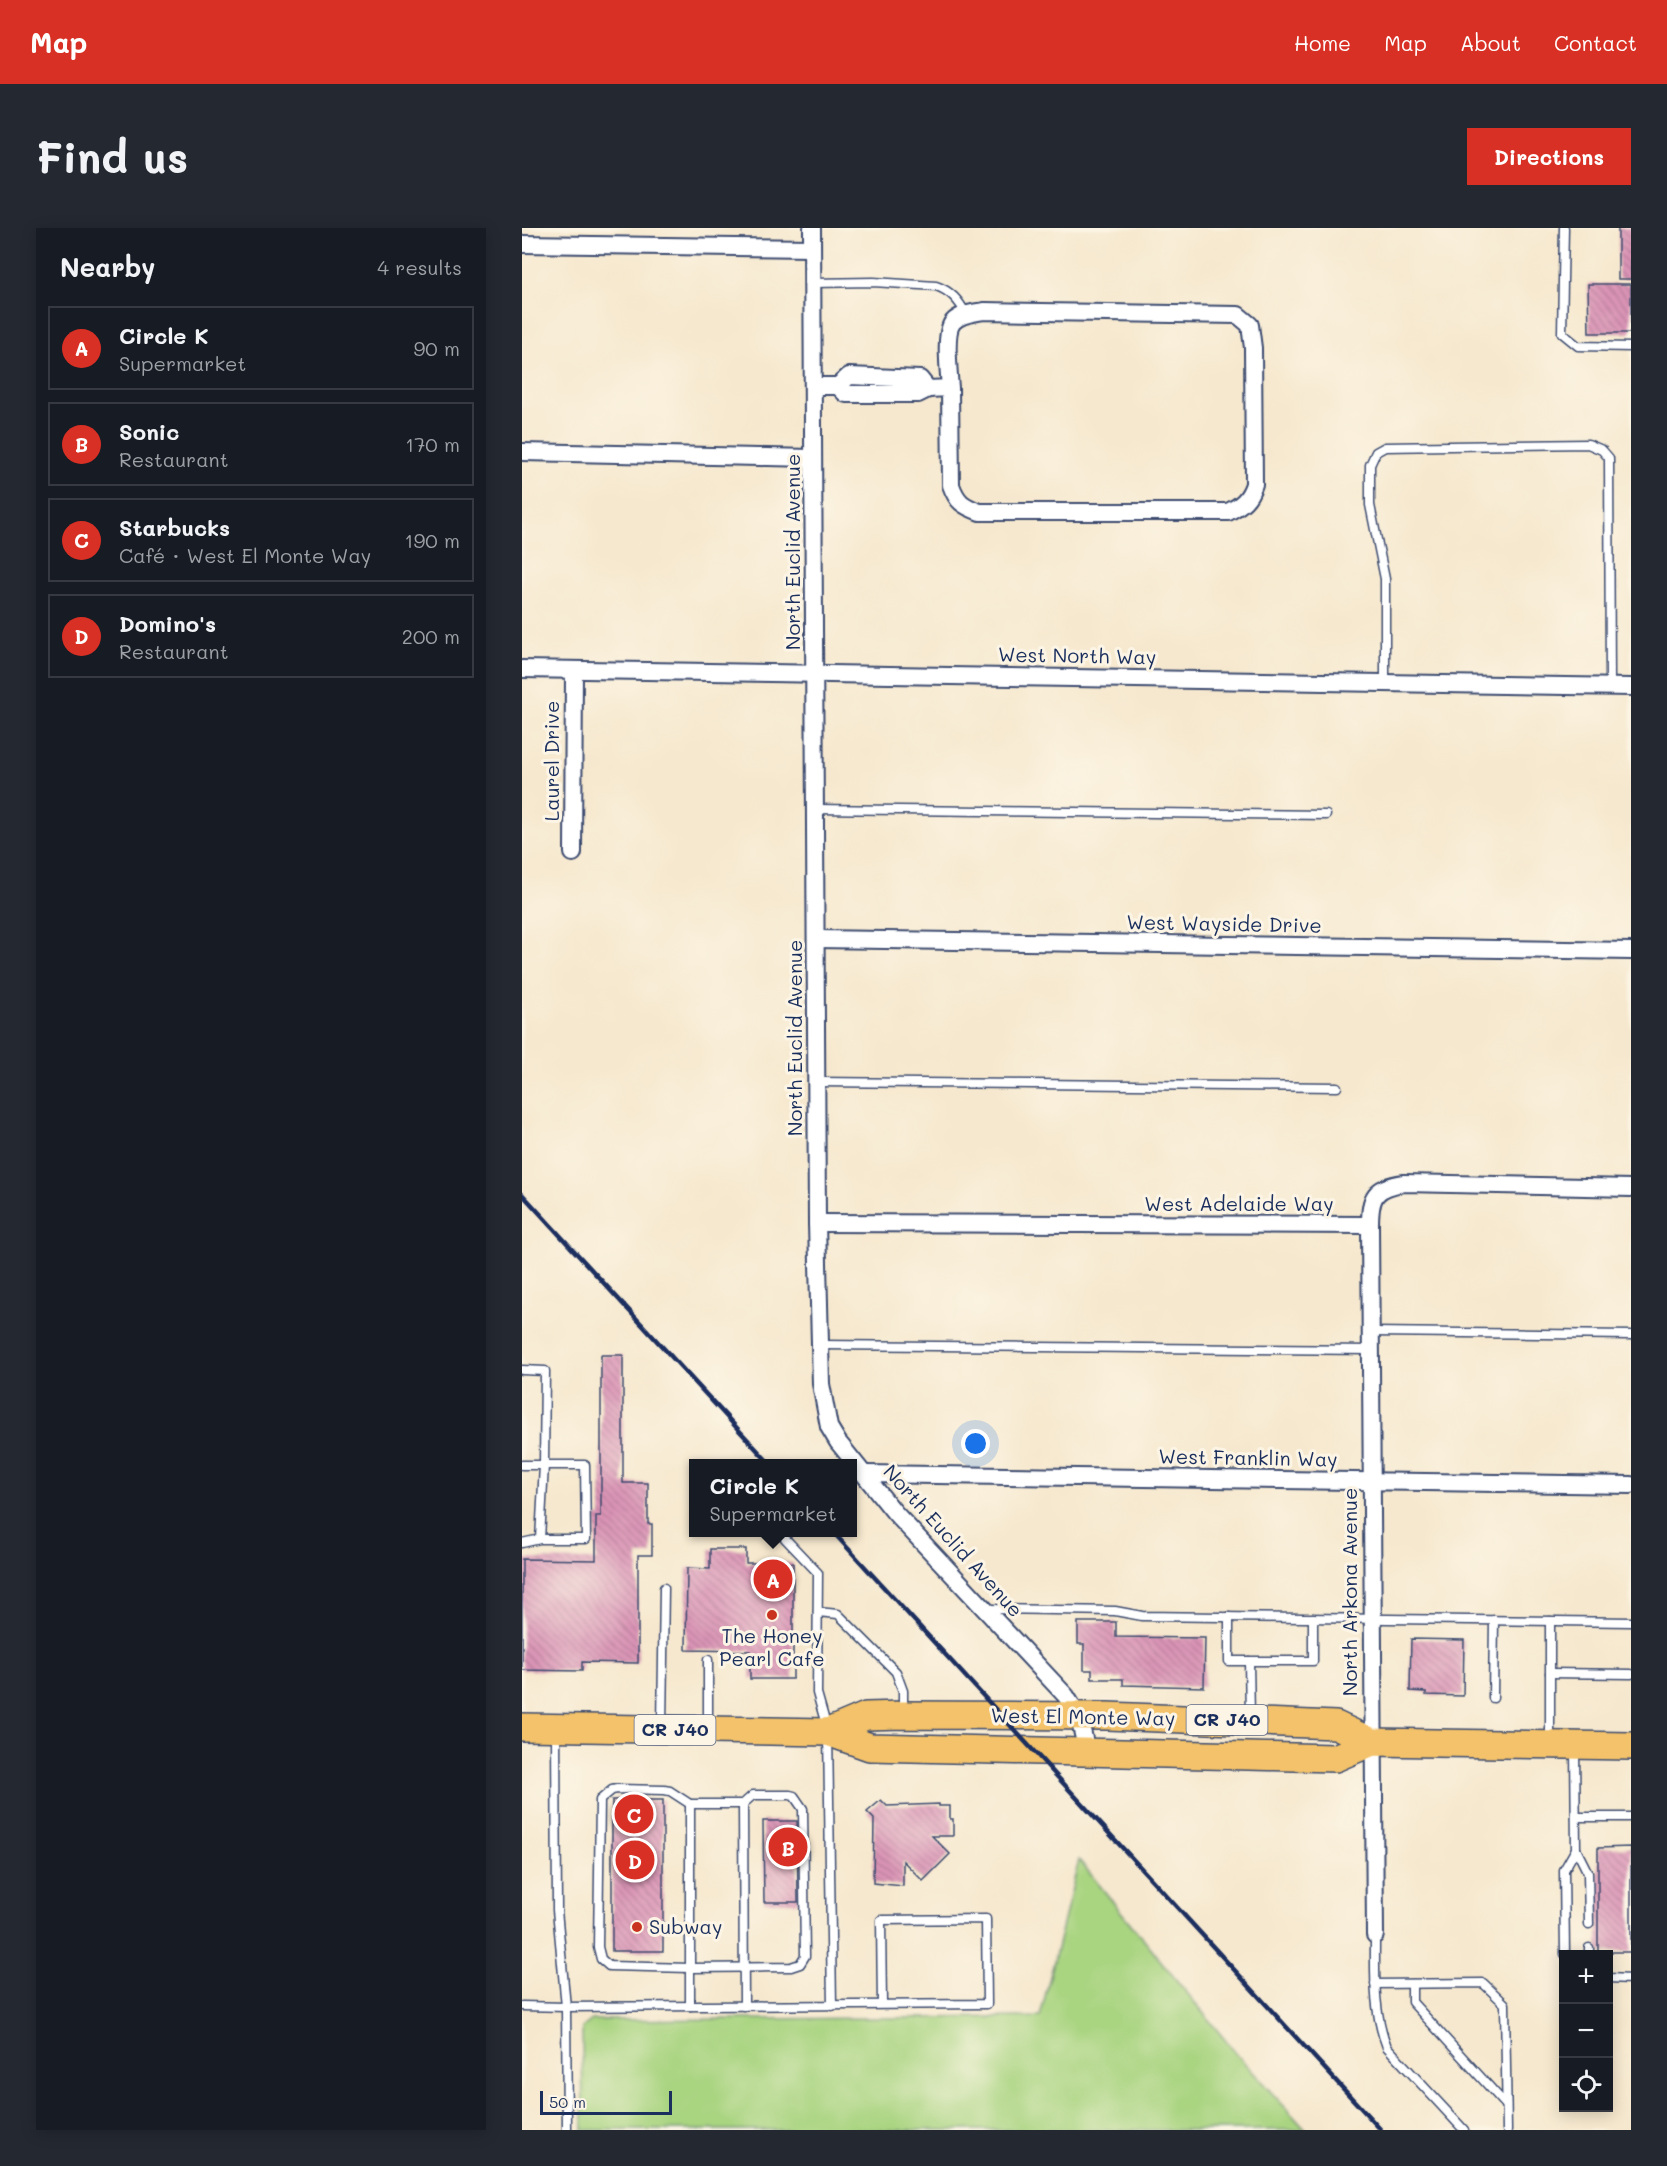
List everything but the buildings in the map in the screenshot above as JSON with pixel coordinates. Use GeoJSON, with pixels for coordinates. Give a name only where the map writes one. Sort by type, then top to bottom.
{"type":"FeatureCollection","features":[{"type":"Feature","properties":{"kind":"main road","name":"West El Monte Way"},"geometry":{"type":"LineString","coordinates":[[828,1732],[866,1716],[1079,1715],[1336,1725],[1372,1742]]}},
{"type":"Feature","properties":{"kind":"main road","name":"West El Monte Way"},"geometry":{"type":"LineString","coordinates":[[522,1727],[828,1732],[870,1747],[1335,1758],[1372,1742],[1631,1746]]}},
{"type":"Feature","properties":{"kind":"street","name":"North Euclid Avenue"},"geometry":{"type":"LineString","coordinates":[[812,228],[817,1223],[821,1384],[829,1427],[852,1459]]}},
{"type":"Feature","properties":{"kind":"street"},"geometry":{"type":"LineString","coordinates":[[522,243],[812,248]]}},
{"type":"Feature","properties":{"kind":"street"},"geometry":{"type":"LineString","coordinates":[[984,311],[1238,315],[1250,325],[1253,348],[1254,484],[1250,497],[1240,506],[1228,512],[980,512],[965,507],[955,495],[951,485],[950,388],[949,332],[953,322],[966,314],[984,311]]}},
{"type":"Feature","properties":{"kind":"street"},"geometry":{"type":"LineString","coordinates":[[813,386],[838,386],[846,394],[918,394],[928,389],[950,388]]}},
{"type":"Feature","properties":{"kind":"street"},"geometry":{"type":"LineString","coordinates":[[522,452],[813,458]]}},
{"type":"Feature","properties":{"kind":"street","name":"West North Way"},"geometry":{"type":"LineString","coordinates":[[522,669],[1631,687]]}},
{"type":"Feature","properties":{"kind":"street","name":"Laurel Drive"},"geometry":{"type":"LineString","coordinates":[[573,670],[573,854]]}},
{"type":"Feature","properties":{"kind":"street","name":"West Wayside Drive"},"geometry":{"type":"LineString","coordinates":[[816,939],[1631,951]]}},
{"type":"Feature","properties":{"kind":"street"},"geometry":{"type":"LineString","coordinates":[[1370,1225],[1370,1205],[1377,1193],[1386,1185],[1404,1183],[1631,1188]]}},
{"type":"Feature","properties":{"kind":"street","name":"West Adelaide Way"},"geometry":{"type":"LineString","coordinates":[[817,1223],[1370,1225]]}},
{"type":"Feature","properties":{"kind":"street","name":"North Arkona Avenue"},"geometry":{"type":"LineString","coordinates":[[1370,1225],[1375,1935]]}},
{"type":"Feature","properties":{"kind":"street","name":"North Euclid Avenue"},"geometry":{"type":"LineString","coordinates":[[857,1465],[895,1513],[1066,1696],[1079,1715],[1086,1752]]}},
{"type":"Feature","properties":{"kind":"street","name":"West Franklin Way"},"geometry":{"type":"LineString","coordinates":[[865,1474],[1631,1485]]}},
{"type":"Feature","properties":{"kind":"lane"},"geometry":{"type":"LineString","coordinates":[[1564,228],[1562,333],[1578,346],[1631,347]]}},
{"type":"Feature","properties":{"kind":"lane"},"geometry":{"type":"LineString","coordinates":[[813,283],[891,283],[936,286],[945,289],[959,302],[966,314]]}},
{"type":"Feature","properties":{"kind":"lane"},"geometry":{"type":"LineString","coordinates":[[1385,683],[1385,579],[1370,505],[1370,465],[1376,452],[1385,447],[1588,444],[1602,450],[1609,458],[1610,687]]}},
{"type":"Feature","properties":{"kind":"lane"},"geometry":{"type":"LineString","coordinates":[[815,809],[1326,815]]}},
{"type":"Feature","properties":{"kind":"lane"},"geometry":{"type":"LineString","coordinates":[[817,1082],[1337,1087]]}},
{"type":"Feature","properties":{"kind":"lane"},"geometry":{"type":"LineString","coordinates":[[1371,1332],[1631,1335]]}},
{"type":"Feature","properties":{"kind":"lane"},"geometry":{"type":"LineString","coordinates":[[820,1346],[1371,1350]]}},
{"type":"Feature","properties":{"kind":"lane"},"geometry":{"type":"LineString","coordinates":[[522,1370],[545,1371],[540,1539]]}},
{"type":"Feature","properties":{"kind":"lane"},"geometry":{"type":"LineString","coordinates":[[522,1465],[585,1465],[586,1539],[540,1539],[522,1543]]}},
{"type":"Feature","properties":{"kind":"lane"},"geometry":{"type":"LineString","coordinates":[[783,1537],[818,1573],[818,1693],[828,1732],[832,2006]]}},
{"type":"Feature","properties":{"kind":"lane"},"geometry":{"type":"LineString","coordinates":[[661,1729],[664,1588]]}},
{"type":"Feature","properties":{"kind":"lane"},"geometry":{"type":"LineString","coordinates":[[986,1609],[1115,1611],[1142,1616],[1631,1622]]}},
{"type":"Feature","properties":{"kind":"lane"},"geometry":{"type":"LineString","coordinates":[[818,1612],[838,1614],[896,1672],[903,1692],[903,1715]]}},
{"type":"Feature","properties":{"kind":"lane"},"geometry":{"type":"LineString","coordinates":[[1229,1617],[1229,1661],[1313,1661],[1313,1618]]}},
{"type":"Feature","properties":{"kind":"lane"},"geometry":{"type":"LineString","coordinates":[[1493,1698],[1494,1620]]}},
{"type":"Feature","properties":{"kind":"lane"},"geometry":{"type":"LineString","coordinates":[[1550,1621],[1550,1673],[1576,1817],[1576,1849],[1588,1873],[1589,1924]]}},
{"type":"Feature","properties":{"kind":"lane"},"geometry":{"type":"LineString","coordinates":[[708,1660],[708,1730]]}},
{"type":"Feature","properties":{"kind":"lane"},"geometry":{"type":"LineString","coordinates":[[1249,1661],[1250,1721]]}},
{"type":"Feature","properties":{"kind":"lane"},"geometry":{"type":"LineString","coordinates":[[1550,1673],[1631,1674]]}},
{"type":"Feature","properties":{"kind":"lane"},"geometry":{"type":"LineString","coordinates":[[556,1728],[557,1910],[566,2007],[567,2130]]}},
{"type":"Feature","properties":{"kind":"lane"},"geometry":{"type":"LineString","coordinates":[[617,1789],[664,1790],[670,1791],[690,1804],[743,1804],[753,1794],[760,1793],[790,1794],[801,1804],[803,1809],[805,1956],[796,1966],[614,1968],[601,1959],[598,1947],[600,1800],[612,1790],[617,1789]]}},
{"type":"Feature","properties":{"kind":"lane"},"geometry":{"type":"LineString","coordinates":[[690,1804],[690,2006]]}},
{"type":"Feature","properties":{"kind":"lane"},"geometry":{"type":"LineString","coordinates":[[743,1804],[744,2006]]}},
{"type":"Feature","properties":{"kind":"lane"},"geometry":{"type":"LineString","coordinates":[[1576,1817],[1631,1817]]}},
{"type":"Feature","properties":{"kind":"lane"},"geometry":{"type":"LineString","coordinates":[[1564,1950],[1564,1870],[1576,1849]]}},
{"type":"Feature","properties":{"kind":"lane"},"geometry":{"type":"LineString","coordinates":[[522,2006],[832,2006],[987,2004],[986,1919],[882,1920],[882,2005]]}},
{"type":"Feature","properties":{"kind":"lane"},"geometry":{"type":"LineString","coordinates":[[1375,1935],[1375,1984],[1380,2030],[1387,2047],[1464,2130]]}},
{"type":"Feature","properties":{"kind":"lane"},"geometry":{"type":"LineString","coordinates":[[1613,1978],[1631,1979]]}},
{"type":"Feature","properties":{"kind":"lane"},"geometry":{"type":"LineString","coordinates":[[1375,1984],[1483,1983],[1505,2004],[1507,2130]]}},
{"type":"Feature","properties":{"kind":"lane"},"geometry":{"type":"LineString","coordinates":[[1412,1984],[1412,2002],[1506,2105]]}},
{"type":"Feature","properties":{"kind":"green space"},"geometry":{"type":"Polygon","coordinates":[[[1079,1860],[1239,2057],[1306,2130],[583,2130],[582,2028],[592,2020],[1040,2017],[1079,1860]]]}},
{"type":"Feature","properties":{"kind":"railway"},"geometry":{"type":"LineString","coordinates":[[522,1194],[765,1459]]}},
{"type":"Feature","properties":{"kind":"railway"},"geometry":{"type":"LineString","coordinates":[[838,1537],[1381,2130]]}},
{"type":"Feature","properties":{"kind":"place","name":"Circle K"},"geometry":{"type":"Point","coordinates":[773,1579]}},
{"type":"Feature","properties":{"kind":"place","name":"The Honey Pearl Cafe"},"geometry":{"type":"Point","coordinates":[772,1615]}},
{"type":"Feature","properties":{"kind":"place","name":"Starbucks"},"geometry":{"type":"Point","coordinates":[634,1814]}},
{"type":"Feature","properties":{"kind":"place","name":"Sonic"},"geometry":{"type":"Point","coordinates":[788,1847]}},
{"type":"Feature","properties":{"kind":"place","name":"Domino's"},"geometry":{"type":"Point","coordinates":[635,1860]}},
{"type":"Feature","properties":{"kind":"place","name":"Subway"},"geometry":{"type":"Point","coordinates":[637,1927]}}]}
